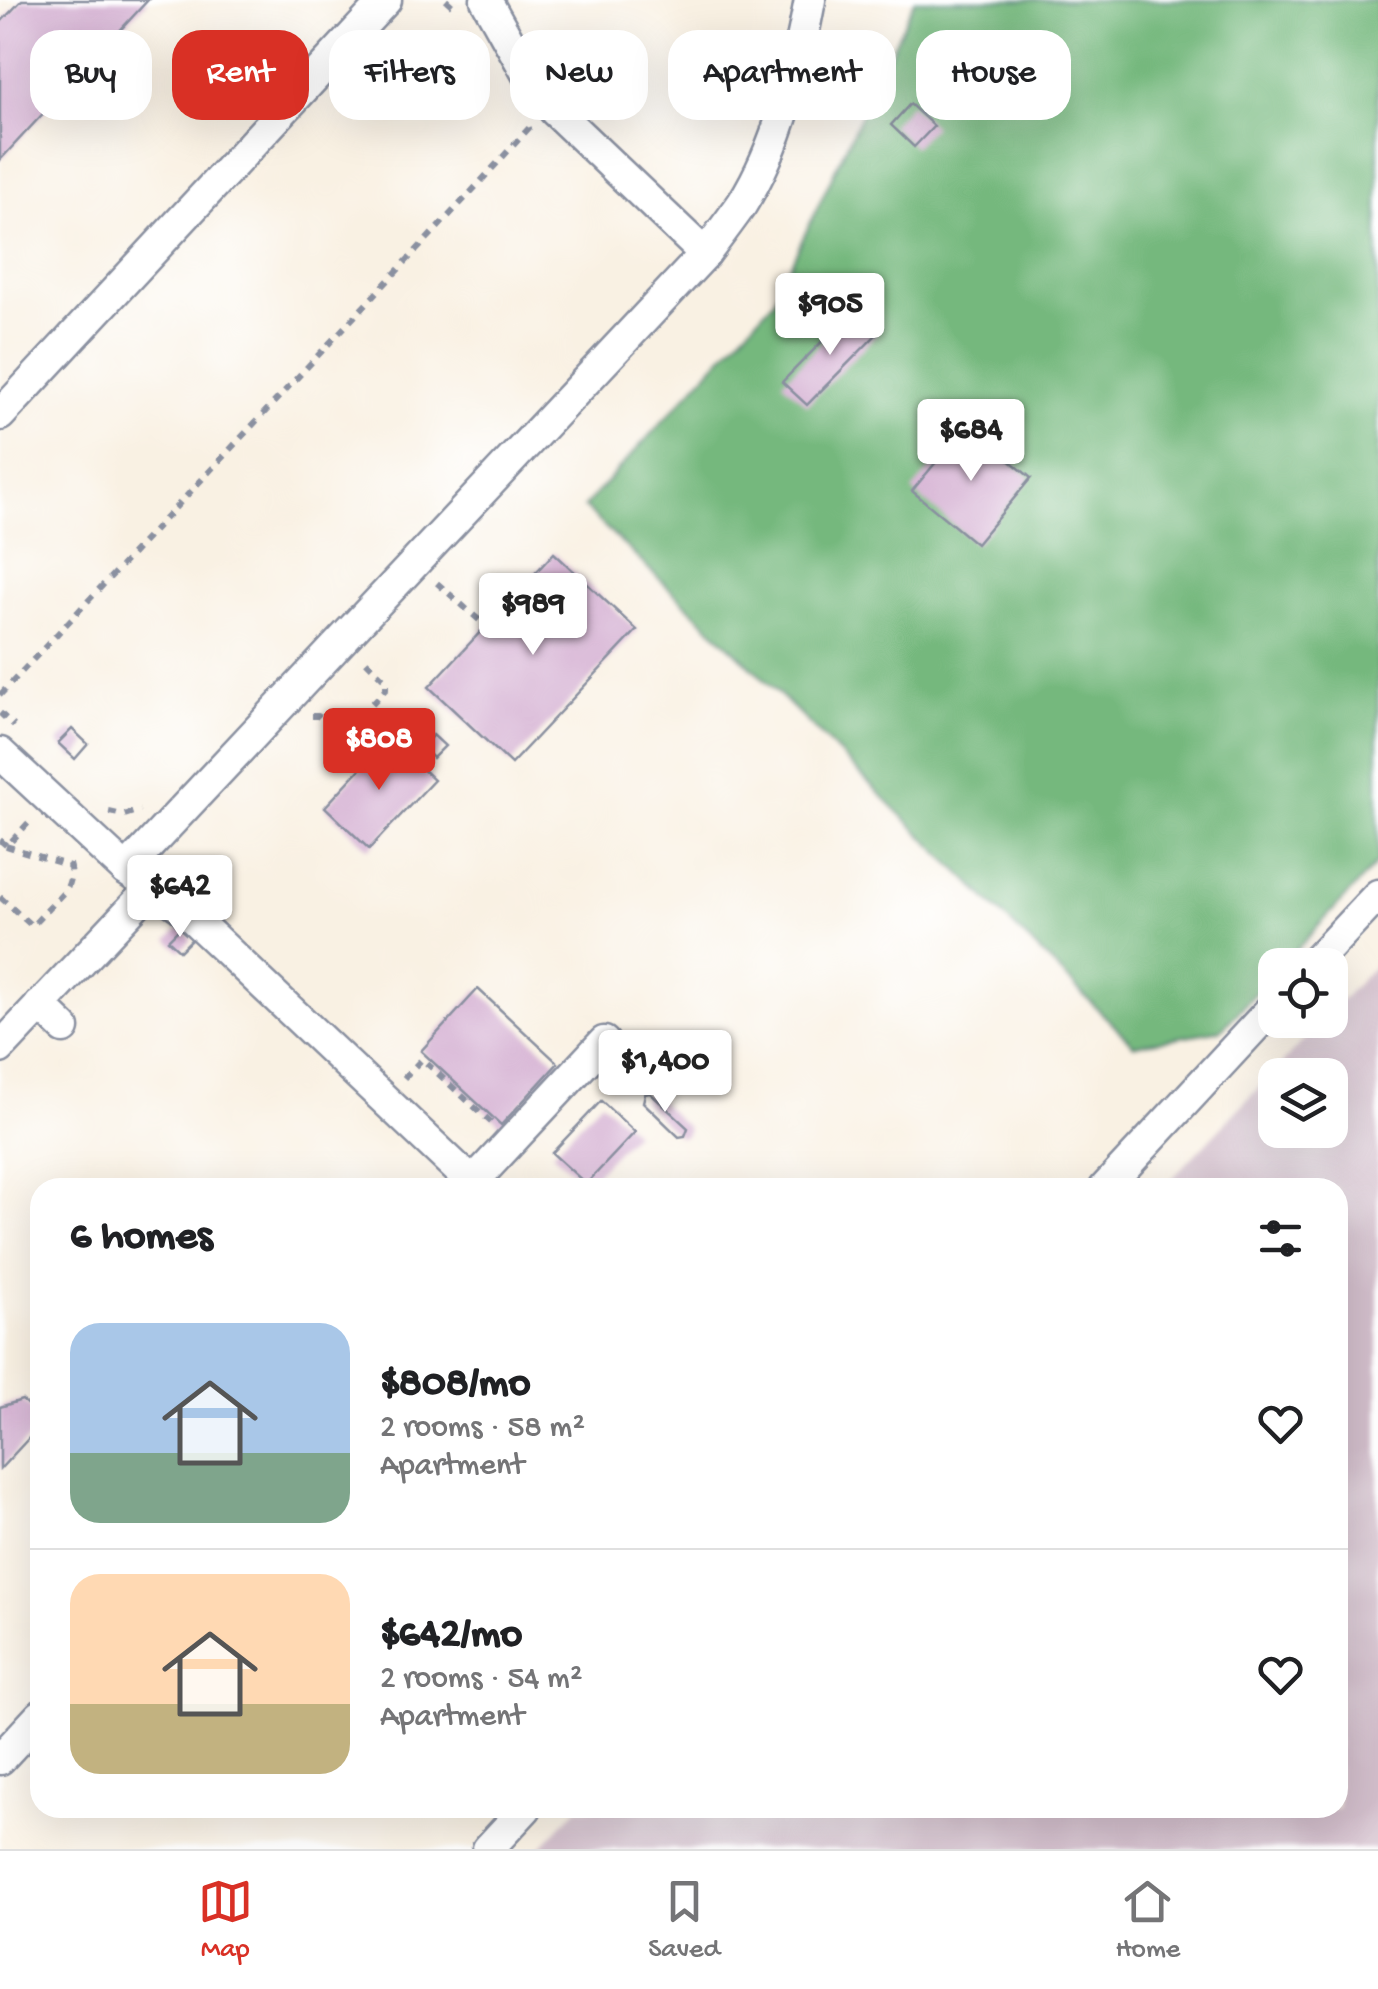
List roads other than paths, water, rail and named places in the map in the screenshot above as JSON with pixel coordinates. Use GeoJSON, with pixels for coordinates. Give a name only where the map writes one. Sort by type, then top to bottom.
{"type":"FeatureCollection","features":[{"type":"Feature","properties":{"kind":"street"},"geometry":{"type":"LineString","coordinates":[[0,415],[386,0]]}},
{"type":"Feature","properties":{"kind":"street"},"geometry":{"type":"LineString","coordinates":[[0,1048],[40,1005],[139,879],[171,823],[705,254],[743,202],[766,155],[800,55],[810,0]]}},
{"type":"Feature","properties":{"kind":"street"},"geometry":{"type":"LineString","coordinates":[[473,8],[556,111],[705,254]]}},
{"type":"Feature","properties":{"kind":"street"},"geometry":{"type":"LineString","coordinates":[[7,740],[139,879],[182,907],[469,1178]]}},
{"type":"Feature","properties":{"kind":"street"},"geometry":{"type":"LineString","coordinates":[[1328,948],[1378,895]]}},
{"type":"Feature","properties":{"kind":"street"},"geometry":{"type":"LineString","coordinates":[[40,1005],[64,1028]]}},
{"type":"Feature","properties":{"kind":"street"},"geometry":{"type":"LineString","coordinates":[[1113,1178],[1258,1023]]}},
{"type":"Feature","properties":{"kind":"street"},"geometry":{"type":"LineString","coordinates":[[482,1178],[604,1042]]}},
{"type":"Feature","properties":{"kind":"street"},"geometry":{"type":"LineString","coordinates":[[0,1760],[30,1727]]}},
{"type":"Feature","properties":{"kind":"street"},"geometry":{"type":"LineString","coordinates":[[488,1849],[517,1818]]}}]}
